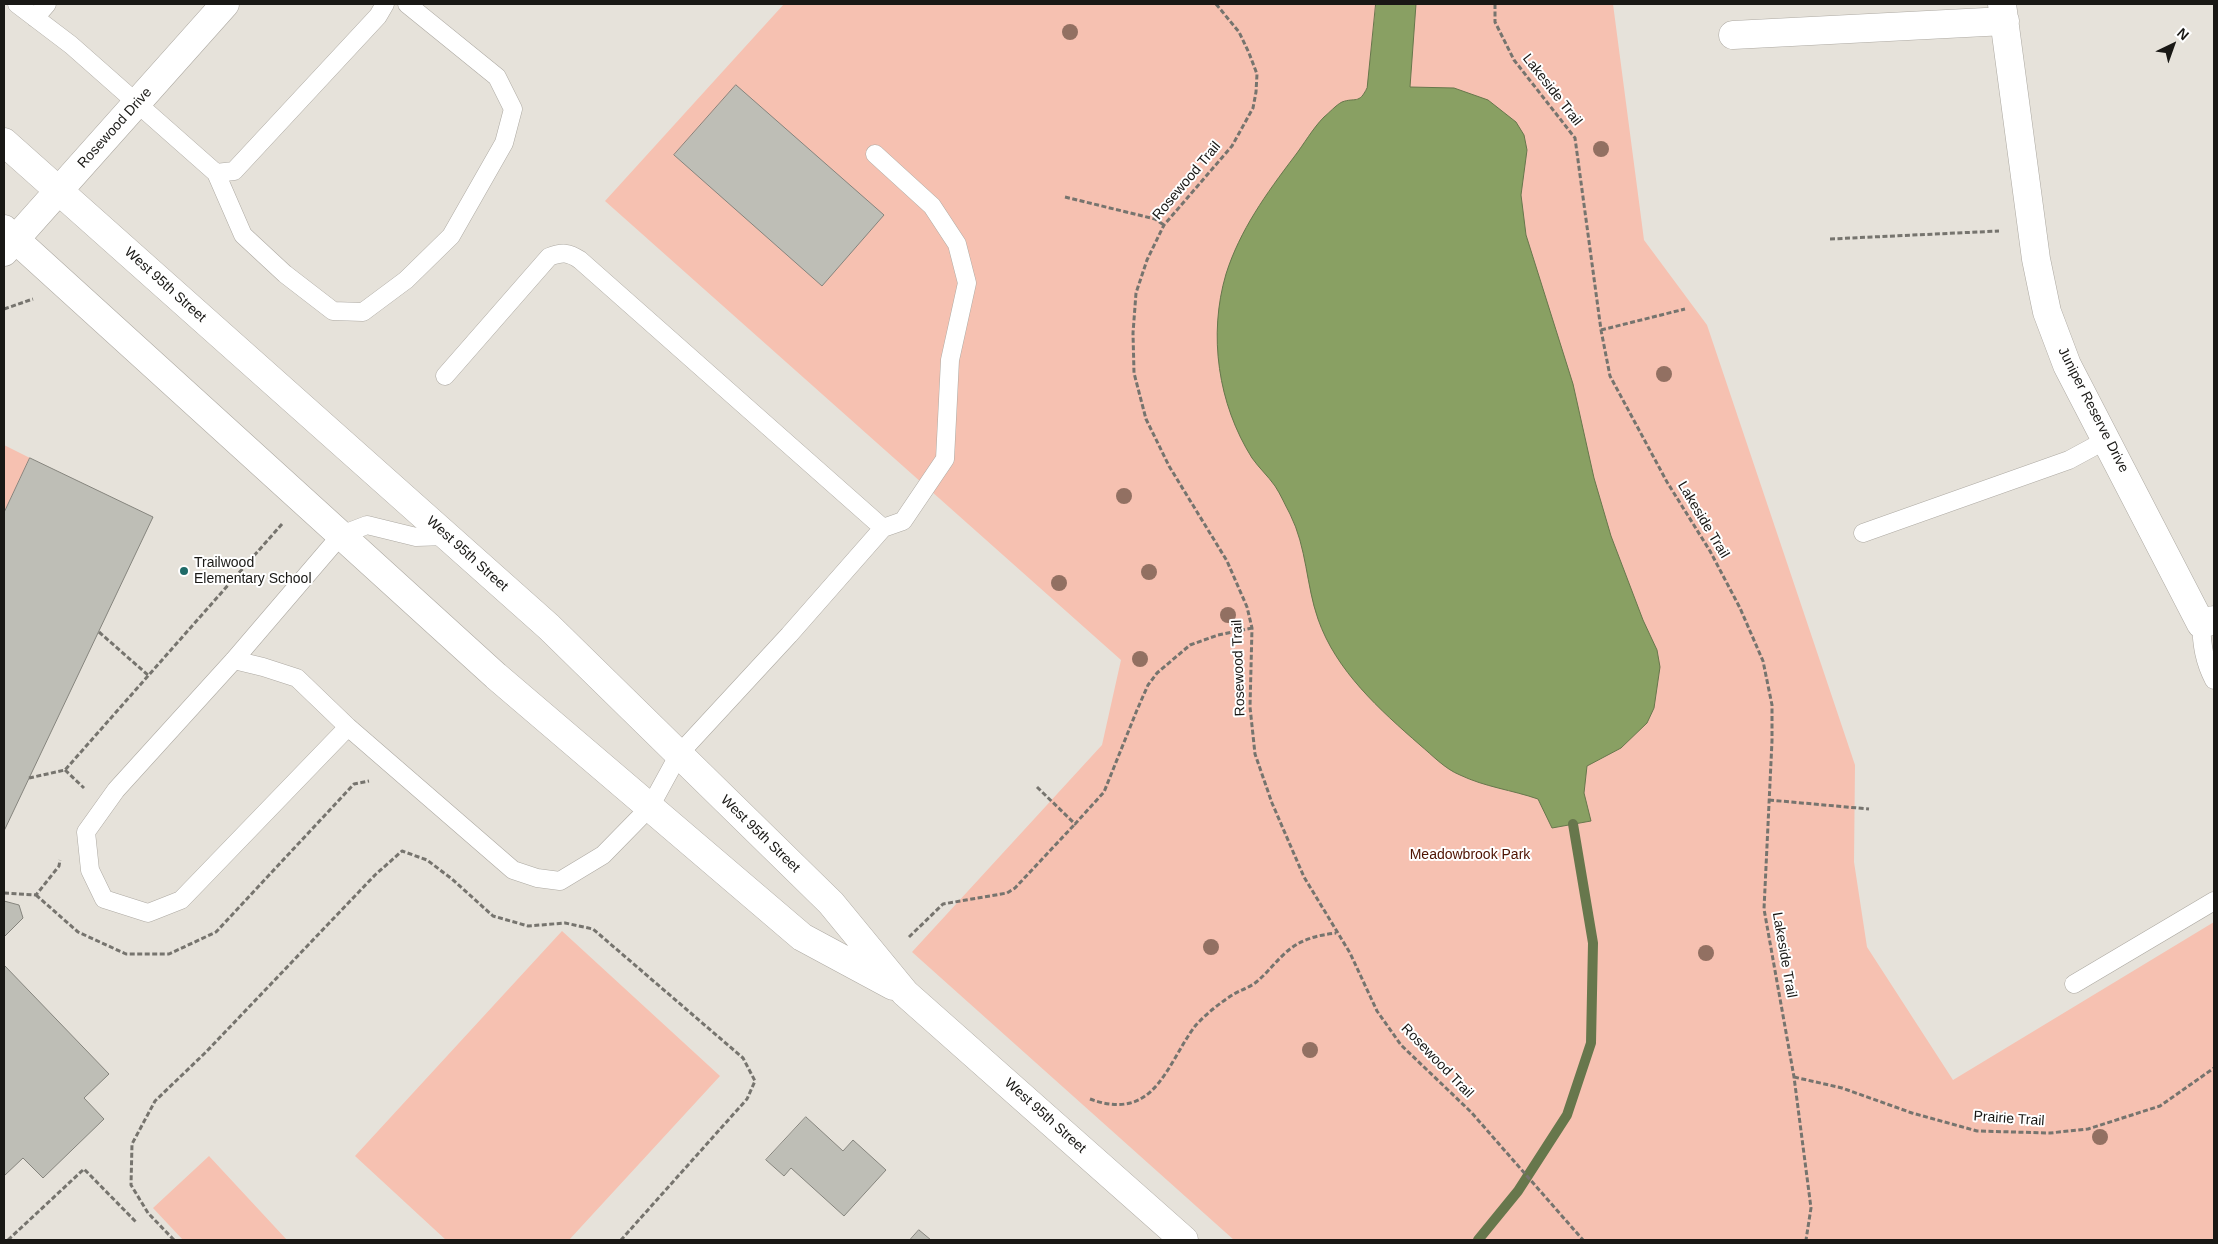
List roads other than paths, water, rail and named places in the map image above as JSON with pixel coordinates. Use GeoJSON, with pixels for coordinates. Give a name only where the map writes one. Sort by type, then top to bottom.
{"type":"FeatureCollection","features":[{"type":"Feature","properties":{"kind":"main road","name":"Rosewood Drive"},"geometry":{"type":"LineString","coordinates":[[8,240],[58,191],[225,4]]}},
{"type":"Feature","properties":{"kind":"main road"},"geometry":{"type":"LineString","coordinates":[[1733,36],[2003,12]]}},
{"type":"Feature","properties":{"kind":"main road","name":"Juniper Reserve Drive"},"geometry":{"type":"LineString","coordinates":[[2003,12],[2036,259],[2047,312],[2067,365],[2106,440],[2208,622]]}},
{"type":"Feature","properties":{"kind":"main road","name":"West 95th Street"},"geometry":{"type":"LineString","coordinates":[[4,142],[549,627],[831,903],[905,993],[1184,1240]]}},
{"type":"Feature","properties":{"kind":"main road","name":"West 95th Street"},"geometry":{"type":"LineString","coordinates":[[8,240],[496,676],[802,936],[905,993]]}},
{"type":"Feature","properties":{"kind":"lane"},"geometry":{"type":"LineString","coordinates":[[17,4],[71,45],[225,172],[244,235],[285,274],[333,311],[363,312],[406,280],[451,236],[504,143],[513,109],[497,77],[407,4]]}},
{"type":"Feature","properties":{"kind":"lane"},"geometry":{"type":"LineString","coordinates":[[35,18],[47,4]]}},
{"type":"Feature","properties":{"kind":"lane"},"geometry":{"type":"LineString","coordinates":[[225,172],[381,10]]}},
{"type":"Feature","properties":{"kind":"lane"},"geometry":{"type":"LineString","coordinates":[[234,660],[296,678],[348,727],[513,870],[537,878],[560,881],[603,855],[650,807],[679,754],[789,635],[883,528],[903,521],[945,460],[950,360],[967,283],[957,244],[932,206],[875,154]]}},
{"type":"Feature","properties":{"kind":"lane"},"geometry":{"type":"LineString","coordinates":[[445,376],[549,257],[560,253],[570,253],[883,528]]}},
{"type":"Feature","properties":{"kind":"lane"},"geometry":{"type":"LineString","coordinates":[[1863,533],[2069,460],[2106,440]]}},
{"type":"Feature","properties":{"kind":"lane"},"geometry":{"type":"LineString","coordinates":[[348,727],[181,900],[148,913],[104,899],[90,870],[86,832],[116,790],[234,660],[341,536],[367,525],[416,537],[447,536]]}},
{"type":"Feature","properties":{"kind":"lane"},"geometry":{"type":"LineString","coordinates":[[2208,622],[2203,651],[2207,666],[2214,680]]}},
{"type":"Feature","properties":{"kind":"lane"},"geometry":{"type":"LineString","coordinates":[[2074,984],[2214,901]]}},
{"type":"Feature","properties":{"kind":"waterway"},"geometry":{"type":"LineString","coordinates":[[1478,1240],[1518,1191],[1567,1115],[1591,1043],[1593,943],[1573,824]]}},
{"type":"Feature","properties":{"kind":"place","name":"Trailwood Elementary School"},"geometry":{"type":"Point","coordinates":[184,571]}},
{"type":"Feature","properties":{"kind":"park label","name":"Meadowbrook Park"},"geometry":{"type":"Point","coordinates":[1470,855]}}]}
